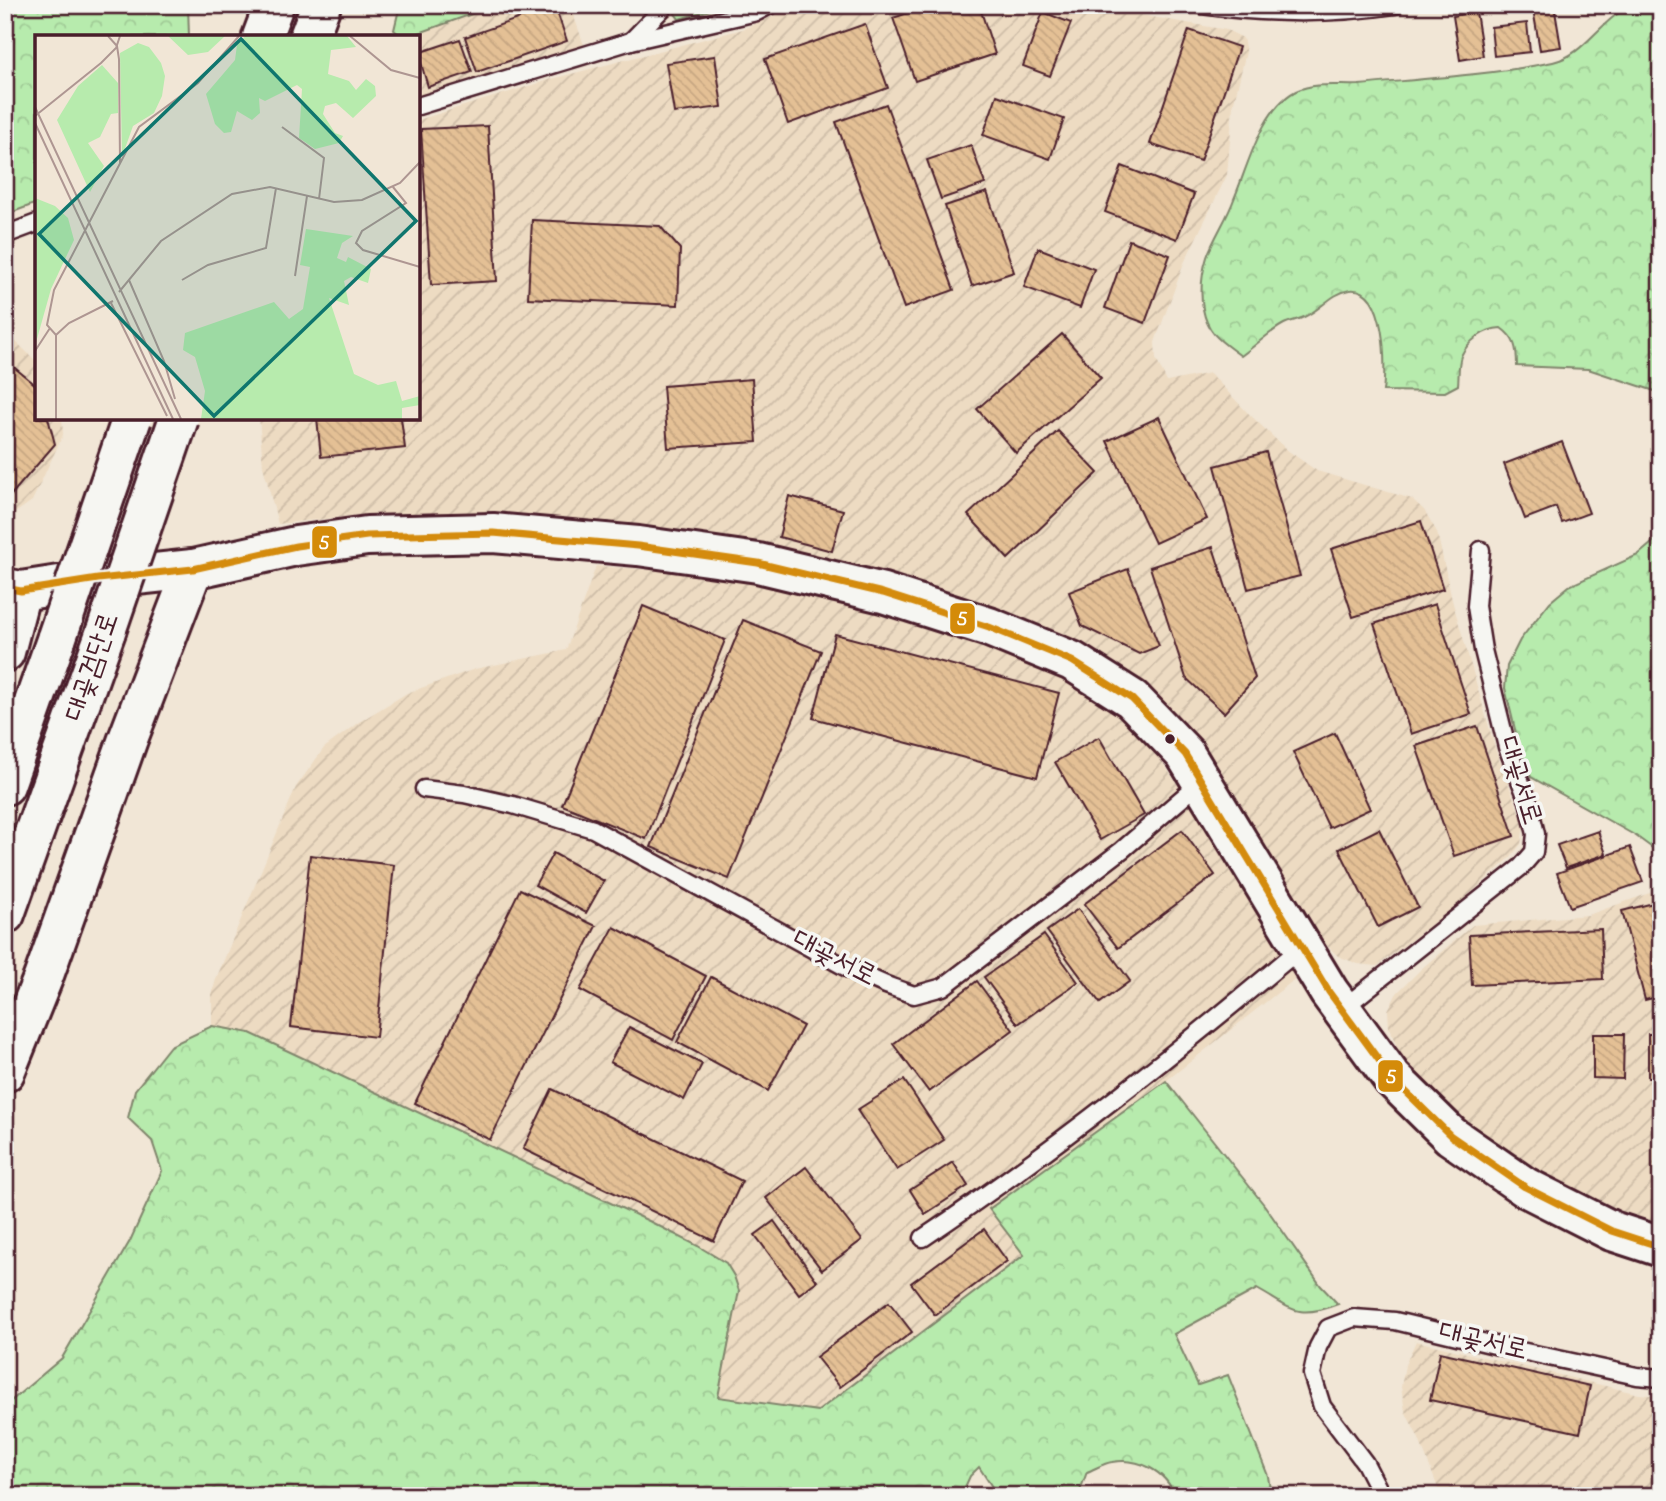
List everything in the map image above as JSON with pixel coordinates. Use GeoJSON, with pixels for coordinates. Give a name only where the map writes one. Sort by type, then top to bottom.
{"type":"FeatureCollection","features":[{"type":"Feature","properties":{"kind":"street"},"geometry":{"type":"LineString","coordinates":[[263,35],[274,5]]}},
{"type":"Feature","properties":{"kind":"street","name":"대곶검단로"},"geometry":{"type":"LineString","coordinates":[[5,785],[131,420]]}},
{"type":"Feature","properties":{"kind":"street","name":"대곶검단로"},"geometry":{"type":"LineString","coordinates":[[5,914],[178,420]]}},
{"type":"Feature","properties":{"kind":"street"},"geometry":{"type":"LineString","coordinates":[[5,652],[13,590],[193,569],[296,546],[367,536],[493,533],[638,546],[758,564],[883,593],[989,627],[1072,661],[1132,699],[1185,754],[1342,1009],[1392,1078],[1451,1136],[1525,1187],[1612,1231],[1661,1247]]}},
{"type":"Feature","properties":{"kind":"street"},"geometry":{"type":"LineString","coordinates":[[5,1072],[43,978],[128,739],[193,569]]}},
{"type":"Feature","properties":{"kind":"lane"},"geometry":{"type":"LineString","coordinates":[[631,41],[666,5]]}},
{"type":"Feature","properties":{"kind":"lane"},"geometry":{"type":"LineString","coordinates":[[420,105],[631,41],[757,12],[770,5]]}},
{"type":"Feature","properties":{"kind":"lane"},"geometry":{"type":"LineString","coordinates":[[1202,5],[1230,9],[1306,12],[1361,10],[1395,5]]}},
{"type":"Feature","properties":{"kind":"lane"},"geometry":{"type":"LineString","coordinates":[[5,234],[35,224]]}},
{"type":"Feature","properties":{"kind":"lane","name":"대곶서로"},"geometry":{"type":"LineString","coordinates":[[1342,1009],[1521,867],[1534,852],[1536,834],[1528,801],[1507,747],[1483,650],[1476,606],[1481,550]]}},
{"type":"Feature","properties":{"kind":"lane","name":"대곶서로"},"geometry":{"type":"LineString","coordinates":[[424,789],[464,794],[513,805],[593,829],[847,968],[915,995],[943,987],[1122,850],[1202,781]]}},
{"type":"Feature","properties":{"kind":"lane"},"geometry":{"type":"LineString","coordinates":[[923,1238],[1067,1138],[1303,947]]}},
{"type":"Feature","properties":{"kind":"lane","name":"대곶서로"},"geometry":{"type":"LineString","coordinates":[[1382,1496],[1365,1463],[1322,1406],[1312,1374],[1318,1347],[1328,1328],[1354,1318],[1395,1321],[1637,1376],[1661,1378]]}},
{"type":"Feature","properties":{"kind":"shaded area"},"geometry":{"type":"Polygon","coordinates":[[[497,5],[570,5],[585,48],[420,97],[420,35],[414,35],[497,5]]]}},
{"type":"Feature","properties":{"kind":"shaded area"},"geometry":{"type":"Polygon","coordinates":[[[800,5],[1083,5],[1227,30],[1243,38],[1246,52],[1233,106],[1227,175],[1184,263],[1155,342],[1156,359],[1167,382],[1210,373],[1287,450],[1317,471],[1412,499],[1424,510],[1437,532],[1452,600],[1496,751],[1524,825],[1521,844],[1510,858],[1461,902],[1377,966],[1358,964],[1338,956],[1321,940],[1217,765],[1176,716],[1144,685],[1101,655],[999,615],[545,519],[462,514],[360,515],[278,524],[263,466],[259,420],[420,420],[420,119],[552,79],[743,29],[800,5]]]}},
{"type":"Feature","properties":{"kind":"shaded area"},"geometry":{"type":"Polygon","coordinates":[[[5,331],[35,360],[35,420],[62,420],[63,435],[32,501],[5,520],[5,331]]]}},
{"type":"Feature","properties":{"kind":"shaded area"},"geometry":{"type":"Polygon","coordinates":[[[596,566],[728,575],[875,613],[978,646],[1067,680],[1104,701],[1136,730],[1200,817],[1276,940],[1295,979],[1166,1081],[989,1209],[1024,1255],[818,1412],[717,1397],[739,1291],[726,1263],[651,1222],[250,1033],[212,1026],[212,994],[216,979],[296,787],[324,748],[359,722],[407,693],[475,669],[566,650],[596,566]]]}},
{"type":"Feature","properties":{"kind":"shaded area"},"geometry":{"type":"Polygon","coordinates":[[[1661,889],[1661,1227],[1560,1188],[1441,1107],[1402,1059],[1389,1027],[1388,1010],[1397,993],[1421,969],[1473,925],[1588,915],[1661,889]]]}},
{"type":"Feature","properties":{"kind":"shaded area"},"geometry":{"type":"Polygon","coordinates":[[[1416,1341],[1639,1394],[1661,1396],[1661,1496],[1441,1496],[1405,1411],[1401,1387],[1405,1365],[1416,1341]]]}},
{"type":"Feature","properties":{"kind":"green space"},"geometry":{"type":"Polygon","coordinates":[[[5,5],[188,5],[189,35],[35,35],[35,204],[5,215],[5,5]]]}},
{"type":"Feature","properties":{"kind":"green space"},"geometry":{"type":"Polygon","coordinates":[[[400,5],[497,5],[414,35],[400,35],[394,30],[400,5]]]}},
{"type":"Feature","properties":{"kind":"green space"},"geometry":{"type":"Polygon","coordinates":[[[681,5],[727,5],[679,19],[674,12],[681,5]]]}},
{"type":"Feature","properties":{"kind":"green space"},"geometry":{"type":"Polygon","coordinates":[[[1634,5],[1661,5],[1661,393],[1588,369],[1517,366],[1514,344],[1501,328],[1483,333],[1468,345],[1460,359],[1458,385],[1445,392],[1383,391],[1384,348],[1377,314],[1371,301],[1362,292],[1350,290],[1337,294],[1310,314],[1278,327],[1241,356],[1212,331],[1205,318],[1202,296],[1207,257],[1231,206],[1257,139],[1284,99],[1311,86],[1359,85],[1457,76],[1553,62],[1575,52],[1612,18],[1634,5]]]}},
{"type":"Feature","properties":{"kind":"green space"},"geometry":{"type":"Polygon","coordinates":[[[1661,530],[1661,848],[1655,850],[1636,836],[1531,777],[1518,742],[1505,688],[1507,666],[1520,640],[1550,602],[1569,586],[1638,555],[1652,543],[1661,530]]]}},
{"type":"Feature","properties":{"kind":"green space"},"geometry":{"type":"Polygon","coordinates":[[[212,1026],[250,1033],[651,1222],[726,1263],[739,1291],[718,1397],[818,1411],[1024,1255],[989,1209],[1166,1081],[1265,1206],[1321,1286],[1338,1304],[1303,1312],[1287,1307],[1257,1289],[1174,1334],[1198,1385],[1228,1375],[1268,1476],[1271,1496],[1175,1496],[1171,1487],[1158,1473],[1141,1464],[1122,1461],[1087,1472],[1078,1496],[998,1496],[979,1467],[970,1476],[961,1496],[5,1496],[5,1406],[62,1358],[130,1241],[162,1171],[152,1141],[128,1118],[135,1090],[170,1046],[212,1026]]]}},
{"type":"Feature","properties":{"kind":"building"},"geometry":{"type":"Polygon","coordinates":[[[932,5],[979,5],[995,54],[915,81],[893,18],[932,5]]]}},
{"type":"Feature","properties":{"kind":"building"},"geometry":{"type":"Polygon","coordinates":[[[1554,5],[1561,47],[1540,50],[1533,9],[1554,5]]]}},
{"type":"Feature","properties":{"kind":"building"},"geometry":{"type":"Polygon","coordinates":[[[555,6],[567,41],[477,72],[465,37],[555,6]]]}},
{"type":"Feature","properties":{"kind":"building"},"geometry":{"type":"Polygon","coordinates":[[[1043,12],[1071,23],[1050,76],[1023,66],[1043,12]]]}},
{"type":"Feature","properties":{"kind":"building"},"geometry":{"type":"Polygon","coordinates":[[[1476,12],[1483,56],[1460,60],[1453,16],[1476,12]]]}},
{"type":"Feature","properties":{"kind":"building"},"geometry":{"type":"Polygon","coordinates":[[[1527,23],[1530,52],[1494,56],[1491,27],[1527,23]]]}},
{"type":"Feature","properties":{"kind":"building"},"geometry":{"type":"Polygon","coordinates":[[[865,24],[888,88],[788,124],[765,59],[865,24]]]}},
{"type":"Feature","properties":{"kind":"building"},"geometry":{"type":"Polygon","coordinates":[[[1189,30],[1239,47],[1200,161],[1150,144],[1189,30]]]}},
{"type":"Feature","properties":{"kind":"building"},"geometry":{"type":"Polygon","coordinates":[[[460,39],[472,72],[428,87],[420,52],[460,39]]]}},
{"type":"Feature","properties":{"kind":"building"},"geometry":{"type":"Polygon","coordinates":[[[715,56],[722,107],[674,113],[666,63],[715,56]]]}},
{"type":"Feature","properties":{"kind":"building"},"geometry":{"type":"Polygon","coordinates":[[[997,95],[1064,119],[1050,159],[983,135],[997,95]]]}},
{"type":"Feature","properties":{"kind":"building"},"geometry":{"type":"Polygon","coordinates":[[[886,104],[954,290],[904,308],[836,122],[886,104]]]}},
{"type":"Feature","properties":{"kind":"building"},"geometry":{"type":"Polygon","coordinates":[[[488,126],[497,281],[431,285],[421,129],[488,126]]]}},
{"type":"Feature","properties":{"kind":"building"},"geometry":{"type":"Polygon","coordinates":[[[971,145],[985,184],[941,199],[927,160],[971,145]]]}},
{"type":"Feature","properties":{"kind":"building"},"geometry":{"type":"Polygon","coordinates":[[[1122,166],[1194,194],[1177,239],[1105,212],[1122,166]]]}},
{"type":"Feature","properties":{"kind":"building"},"geometry":{"type":"Polygon","coordinates":[[[987,192],[1014,272],[972,286],[945,206],[987,192]]]}},
{"type":"Feature","properties":{"kind":"building"},"geometry":{"type":"Polygon","coordinates":[[[532,220],[660,226],[680,249],[678,305],[528,298],[532,220]]]}},
{"type":"Feature","properties":{"kind":"building"},"geometry":{"type":"Polygon","coordinates":[[[1129,240],[1170,255],[1145,323],[1105,308],[1129,240]]]}},
{"type":"Feature","properties":{"kind":"building"},"geometry":{"type":"Polygon","coordinates":[[[1038,248],[1094,269],[1080,308],[1024,287],[1038,248]]]}},
{"type":"Feature","properties":{"kind":"building"},"geometry":{"type":"Polygon","coordinates":[[[1062,334],[1101,378],[1016,453],[977,409],[1062,334]]]}},
{"type":"Feature","properties":{"kind":"building"},"geometry":{"type":"Polygon","coordinates":[[[5,360],[35,384],[35,420],[49,420],[55,444],[11,495],[5,490],[5,360]]]}},
{"type":"Feature","properties":{"kind":"building"},"geometry":{"type":"Polygon","coordinates":[[[752,379],[757,442],[668,448],[663,386],[752,379]]]}},
{"type":"Feature","properties":{"kind":"building"},"geometry":{"type":"Polygon","coordinates":[[[1159,417],[1207,519],[1155,543],[1107,441],[1159,417]]]}},
{"type":"Feature","properties":{"kind":"building"},"geometry":{"type":"Polygon","coordinates":[[[317,420],[401,420],[405,448],[321,457],[317,420]]]}},
{"type":"Feature","properties":{"kind":"building"},"geometry":{"type":"Polygon","coordinates":[[[1058,431],[1098,473],[1008,559],[968,515],[1058,431]]]}},
{"type":"Feature","properties":{"kind":"building"},"geometry":{"type":"Polygon","coordinates":[[[1562,442],[1589,513],[1562,523],[1556,507],[1525,519],[1504,464],[1562,442]]]}},
{"type":"Feature","properties":{"kind":"building"},"geometry":{"type":"Polygon","coordinates":[[[1266,452],[1300,576],[1248,589],[1215,466],[1266,452]]]}},
{"type":"Feature","properties":{"kind":"building"},"geometry":{"type":"Polygon","coordinates":[[[789,496],[843,510],[832,551],[779,537],[789,496]]]}},
{"type":"Feature","properties":{"kind":"building"},"geometry":{"type":"Polygon","coordinates":[[[1421,521],[1443,589],[1353,617],[1331,549],[1421,521]]]}},
{"type":"Feature","properties":{"kind":"building"},"geometry":{"type":"Polygon","coordinates":[[[1213,547],[1255,678],[1224,713],[1186,678],[1150,567],[1213,547]]]}},
{"type":"Feature","properties":{"kind":"building"},"geometry":{"type":"Polygon","coordinates":[[[1128,569],[1159,646],[1139,654],[1082,626],[1069,592],[1128,569]]]}},
{"type":"Feature","properties":{"kind":"building"},"geometry":{"type":"Polygon","coordinates":[[[1435,604],[1471,714],[1411,734],[1374,624],[1435,604]]]}},
{"type":"Feature","properties":{"kind":"building"},"geometry":{"type":"Polygon","coordinates":[[[643,606],[725,640],[646,839],[562,805],[643,606]]]}},
{"type":"Feature","properties":{"kind":"building"},"geometry":{"type":"Polygon","coordinates":[[[743,620],[821,651],[729,879],[651,847],[743,620]]]}},
{"type":"Feature","properties":{"kind":"building"},"geometry":{"type":"Polygon","coordinates":[[[835,634],[1059,693],[1037,777],[813,718],[835,634]]]}},
{"type":"Feature","properties":{"kind":"building"},"geometry":{"type":"Polygon","coordinates":[[[1477,726],[1514,836],[1454,856],[1416,746],[1477,726]]]}},
{"type":"Feature","properties":{"kind":"building"},"geometry":{"type":"Polygon","coordinates":[[[1335,733],[1370,809],[1329,828],[1293,752],[1335,733]]]}},
{"type":"Feature","properties":{"kind":"building"},"geometry":{"type":"Polygon","coordinates":[[[1099,737],[1144,815],[1100,840],[1055,762],[1099,737]]]}},
{"type":"Feature","properties":{"kind":"building"},"geometry":{"type":"Polygon","coordinates":[[[1379,829],[1418,907],[1378,927],[1339,849],[1379,829]]]}},
{"type":"Feature","properties":{"kind":"building"},"geometry":{"type":"Polygon","coordinates":[[[1182,830],[1215,875],[1118,948],[1084,904],[1182,830]]]}},
{"type":"Feature","properties":{"kind":"building"},"geometry":{"type":"Polygon","coordinates":[[[1598,831],[1606,854],[1566,868],[1557,845],[1598,831]]]}},
{"type":"Feature","properties":{"kind":"building"},"geometry":{"type":"Polygon","coordinates":[[[1630,847],[1643,882],[1570,907],[1557,873],[1630,847]]]}},
{"type":"Feature","properties":{"kind":"building"},"geometry":{"type":"Polygon","coordinates":[[[553,853],[604,881],[586,913],[535,885],[553,853]]]}},
{"type":"Feature","properties":{"kind":"building"},"geometry":{"type":"Polygon","coordinates":[[[310,855],[394,865],[376,1037],[291,1027],[310,855]]]}},
{"type":"Feature","properties":{"kind":"building"},"geometry":{"type":"Polygon","coordinates":[[[520,889],[596,926],[490,1140],[415,1103],[520,889]]]}},
{"type":"Feature","properties":{"kind":"building"},"geometry":{"type":"Polygon","coordinates":[[[1661,901],[1661,996],[1645,1000],[1622,911],[1661,901]]]}},
{"type":"Feature","properties":{"kind":"building"},"geometry":{"type":"Polygon","coordinates":[[[1078,909],[1130,981],[1100,1003],[1047,931],[1078,909]]]}},
{"type":"Feature","properties":{"kind":"building"},"geometry":{"type":"Polygon","coordinates":[[[614,927],[706,976],[673,1040],[580,990],[614,927]]]}},
{"type":"Feature","properties":{"kind":"building"},"geometry":{"type":"Polygon","coordinates":[[[1601,929],[1603,979],[1472,985],[1469,935],[1601,929]]]}},
{"type":"Feature","properties":{"kind":"building"},"geometry":{"type":"Polygon","coordinates":[[[1044,935],[1078,982],[1018,1024],[984,977],[1044,935]]]}},
{"type":"Feature","properties":{"kind":"building"},"geometry":{"type":"Polygon","coordinates":[[[711,977],[803,1026],[768,1091],[677,1042],[711,977]]]}},
{"type":"Feature","properties":{"kind":"building"},"geometry":{"type":"Polygon","coordinates":[[[977,981],[1013,1030],[929,1092],[893,1044],[977,981]]]}},
{"type":"Feature","properties":{"kind":"building"},"geometry":{"type":"Polygon","coordinates":[[[629,1027],[702,1064],[684,1100],[610,1062],[629,1027]]]}},
{"type":"Feature","properties":{"kind":"building"},"geometry":{"type":"Polygon","coordinates":[[[1593,1034],[1624,1034],[1623,1079],[1593,1078],[1593,1034]]]}},
{"type":"Feature","properties":{"kind":"building"},"geometry":{"type":"Polygon","coordinates":[[[1648,1034],[1661,1034],[1661,1078],[1648,1078],[1648,1034]]]}},
{"type":"Feature","properties":{"kind":"building"},"geometry":{"type":"Polygon","coordinates":[[[904,1080],[944,1140],[897,1170],[857,1110],[904,1080]]]}},
{"type":"Feature","properties":{"kind":"building"},"geometry":{"type":"Polygon","coordinates":[[[552,1089],[742,1181],[714,1241],[523,1149],[552,1089]]]}},
{"type":"Feature","properties":{"kind":"building"},"geometry":{"type":"Polygon","coordinates":[[[953,1162],[968,1186],[925,1214],[910,1190],[953,1162]]]}},
{"type":"Feature","properties":{"kind":"building"},"geometry":{"type":"Polygon","coordinates":[[[806,1167],[862,1240],[822,1270],[766,1198],[806,1167]]]}},
{"type":"Feature","properties":{"kind":"building"},"geometry":{"type":"Polygon","coordinates":[[[774,1221],[817,1281],[799,1294],[755,1235],[774,1221]]]}},
{"type":"Feature","properties":{"kind":"building"},"geometry":{"type":"Polygon","coordinates":[[[984,1229],[1007,1261],[935,1315],[911,1283],[984,1229]]]}},
{"type":"Feature","properties":{"kind":"building"},"geometry":{"type":"Polygon","coordinates":[[[889,1302],[912,1332],[840,1387],[816,1357],[889,1302]]]}},
{"type":"Feature","properties":{"kind":"building"},"geometry":{"type":"Polygon","coordinates":[[[1440,1352],[1590,1386],[1580,1433],[1430,1400],[1440,1352]]]}},
{"type":"Feature","properties":{"kind":"transit line","name":"5"},"geometry":{"type":"LineString","coordinates":[[5,588],[21,591],[98,579],[193,569],[296,546],[367,536],[493,533],[638,546],[758,563],[883,593],[989,627],[1072,661],[1132,699],[1185,754],[1329,992],[1392,1078],[1451,1136],[1525,1187],[1612,1231],[1661,1247]]}}]}
